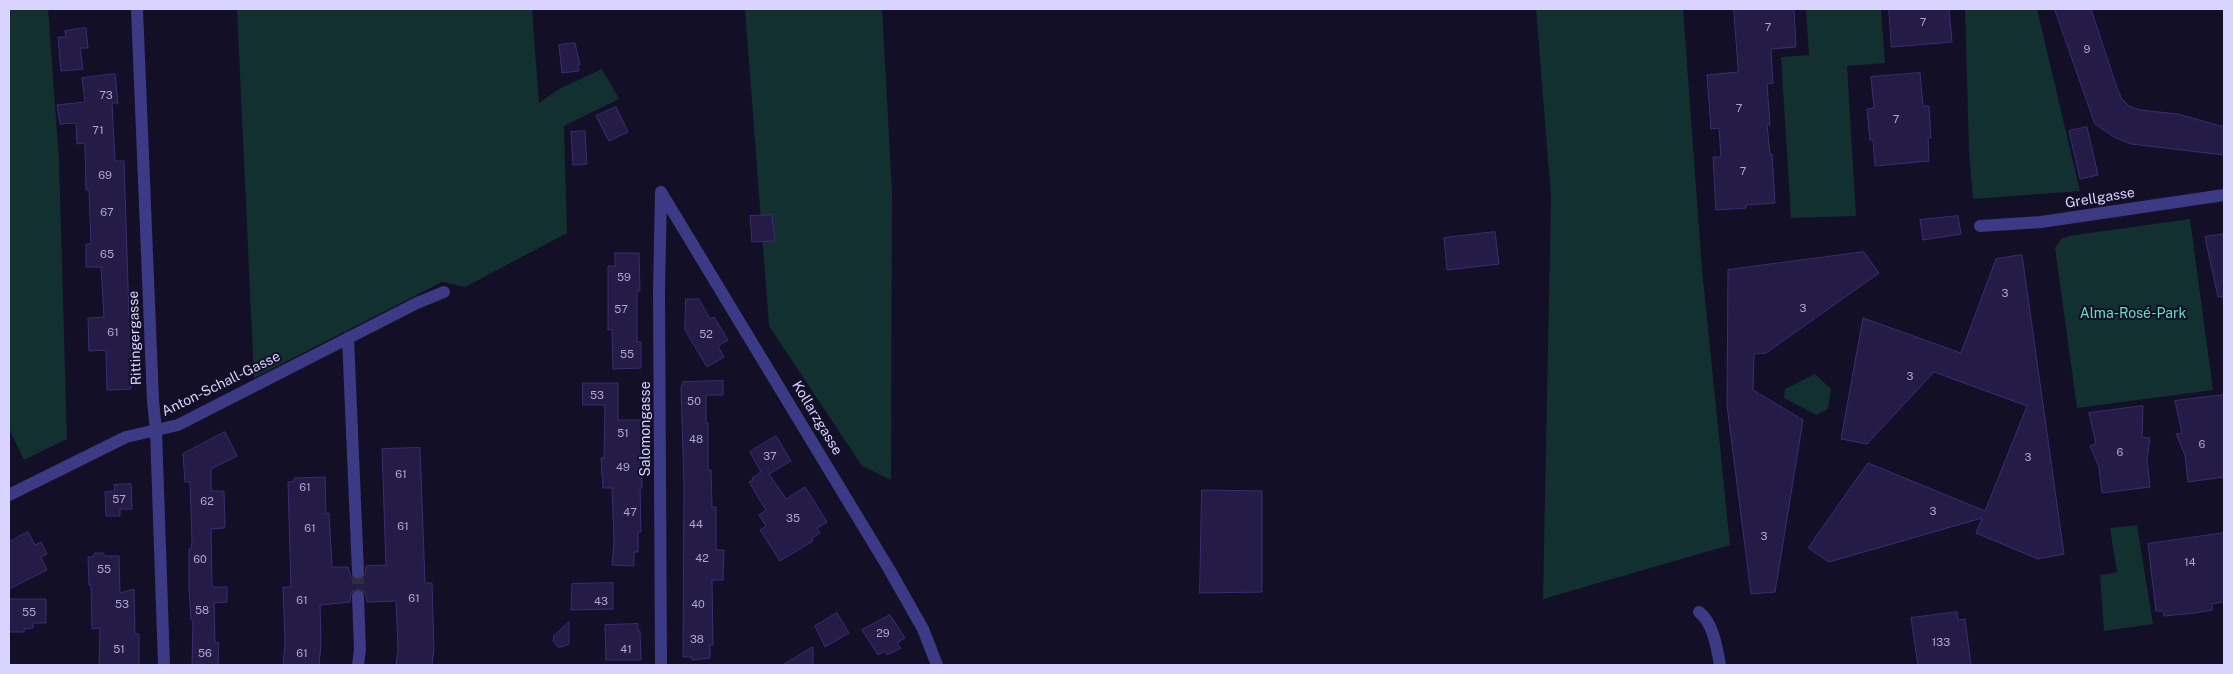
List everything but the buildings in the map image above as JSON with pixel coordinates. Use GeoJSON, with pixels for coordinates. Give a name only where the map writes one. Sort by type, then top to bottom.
{"type":"FeatureCollection","features":[{"type":"Feature","properties":{"kind":"street","name":"Rittingergasse"},"geometry":{"type":"LineString","coordinates":[[137,9],[153,400],[156,431],[164,665]]}},
{"type":"Feature","properties":{"kind":"street","name":"Salomongasse"},"geometry":{"type":"LineString","coordinates":[[661,192],[662,665]]}},
{"type":"Feature","properties":{"kind":"street","name":"Kollarzgasse"},"geometry":{"type":"LineString","coordinates":[[661,192],[889,569],[923,629],[937,665]]}},
{"type":"Feature","properties":{"kind":"street","name":"Grellgasse"},"geometry":{"type":"LineString","coordinates":[[1980,226],[2041,222],[2224,194]]}},
{"type":"Feature","properties":{"kind":"street","name":"Anton-Schall-Gasse"},"geometry":{"type":"LineString","coordinates":[[9,495],[126,437],[178,425],[417,302],[444,292]]}},
{"type":"Feature","properties":{"kind":"street"},"geometry":{"type":"LineString","coordinates":[[348,338],[358,572]]}},
{"type":"Feature","properties":{"kind":"street"},"geometry":{"type":"LineString","coordinates":[[358,596],[360,650],[358,665]]}},
{"type":"Feature","properties":{"kind":"street"},"geometry":{"type":"LineString","coordinates":[[1699,612],[1706,616],[1720,665]]}},
{"type":"Feature","properties":{"kind":"green space"},"geometry":{"type":"Polygon","coordinates":[[[9,9],[48,9],[59,161],[67,439],[24,460],[9,429],[9,9]]]}},
{"type":"Feature","properties":{"kind":"green space"},"geometry":{"type":"Polygon","coordinates":[[[237,9],[532,9],[539,103],[559,89],[602,69],[619,99],[564,126],[567,233],[465,287],[442,282],[254,378],[237,9]]]}},
{"type":"Feature","properties":{"kind":"green space"},"geometry":{"type":"Polygon","coordinates":[[[745,9],[882,9],[892,191],[891,480],[862,466],[769,326],[745,9]]]}},
{"type":"Feature","properties":{"kind":"green space"},"geometry":{"type":"Polygon","coordinates":[[[1536,9],[1683,9],[1702,269],[1730,545],[1543,599],[1551,197],[1536,9]]]}},
{"type":"Feature","properties":{"kind":"green space"},"geometry":{"type":"Polygon","coordinates":[[[1806,9],[1881,9],[1885,63],[1847,66],[1856,216],[1791,218],[1781,57],[1809,55],[1806,9]]]}},
{"type":"Feature","properties":{"kind":"green space"},"geometry":{"type":"Polygon","coordinates":[[[1965,9],[2037,9],[2080,191],[1973,199],[1969,151],[1965,9]]]}},
{"type":"Feature","properties":{"kind":"green space","name":"Alma-Rosé-Park"},"geometry":{"type":"Polygon","coordinates":[[[2190,219],[2213,390],[2077,408],[2055,248],[2061,239],[2068,236],[2190,219]]]}},
{"type":"Feature","properties":{"kind":"green space"},"geometry":{"type":"Polygon","coordinates":[[[1815,374],[1831,389],[1828,409],[1816,415],[1784,398],[1785,389],[1815,374]]]}},
{"type":"Feature","properties":{"kind":"green space"},"geometry":{"type":"Polygon","coordinates":[[[2137,525],[2153,624],[2104,631],[2100,575],[2117,572],[2110,528],[2137,525]]]}},
{"type":"Feature","properties":{"kind":"tunnel"},"geometry":{"type":"LineString","coordinates":[[358,572],[358,597]]}}]}
